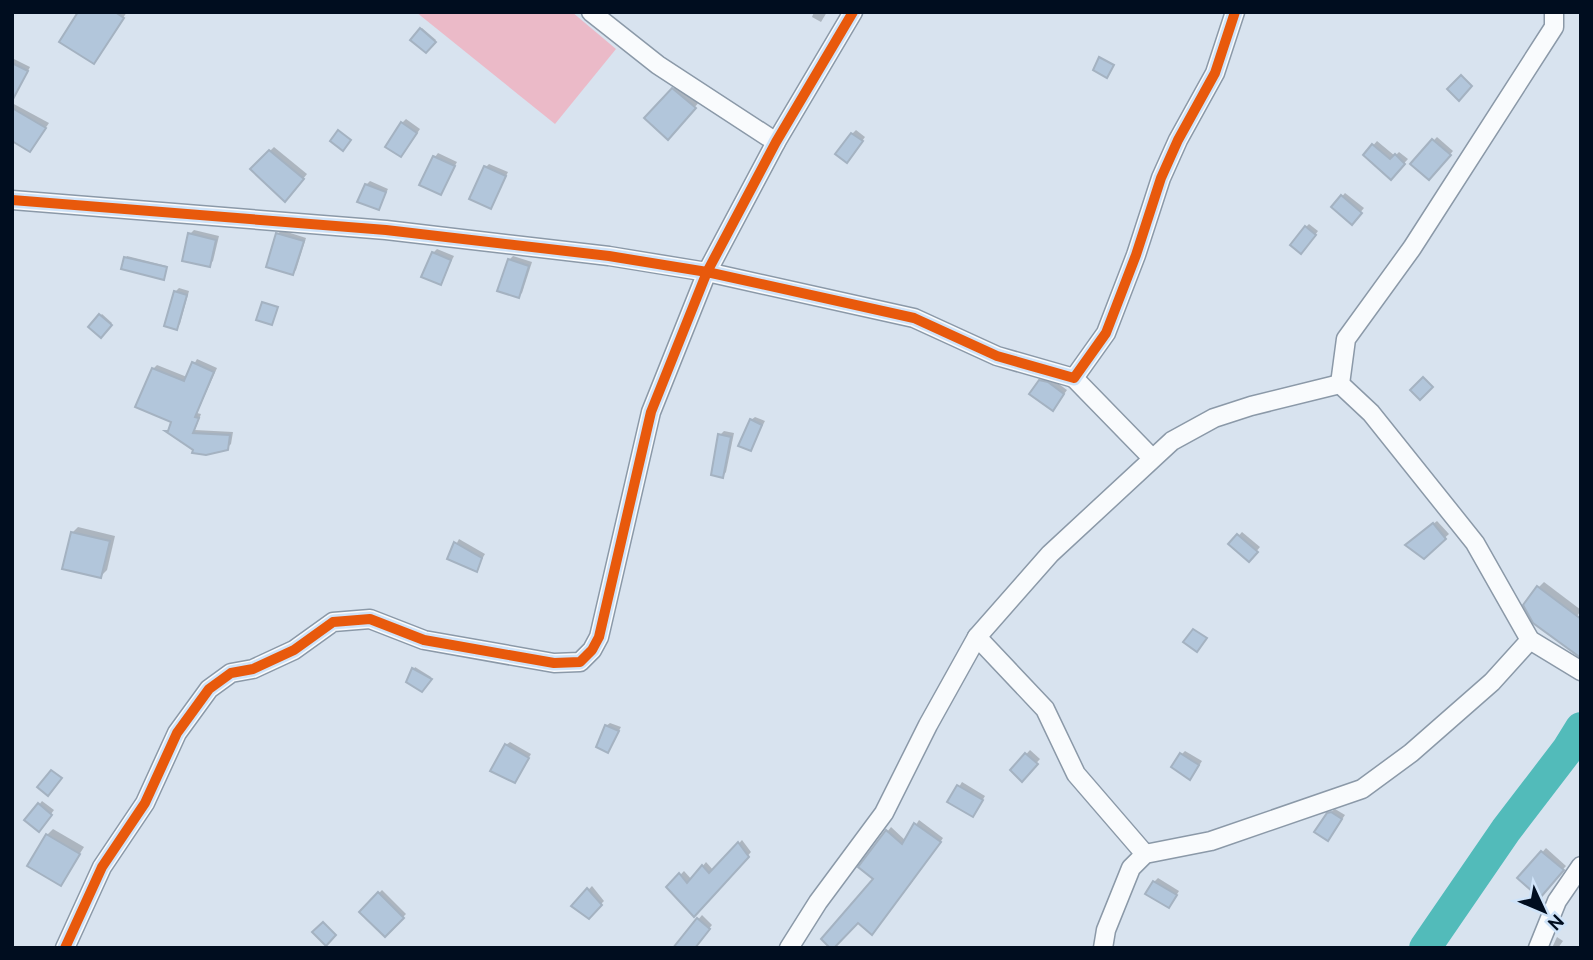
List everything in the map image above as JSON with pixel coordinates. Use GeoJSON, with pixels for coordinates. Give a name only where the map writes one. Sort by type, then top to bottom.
{"type":"FeatureCollection","features":[{"type":"Feature","properties":{"kind":"street"},"geometry":{"type":"LineString","coordinates":[[591,12],[659,65],[775,142]]}},
{"type":"Feature","properties":{"kind":"street"},"geometry":{"type":"LineString","coordinates":[[65,948],[102,867],[145,803],[177,733],[209,689],[231,673],[253,669],[294,650],[333,622],[370,620],[424,640],[554,663],[580,662],[592,650],[599,637],[651,412],[707,272],[775,142],[852,12]]}},
{"type":"Feature","properties":{"kind":"street"},"geometry":{"type":"LineString","coordinates":[[1074,378],[1106,333],[1136,255],[1161,178],[1178,140],[1215,73],[1236,12]]}},
{"type":"Feature","properties":{"kind":"street"},"geometry":{"type":"LineString","coordinates":[[1340,384],[1346,339],[1412,248],[1502,109],[1554,27],[1554,12]]}},
{"type":"Feature","properties":{"kind":"street"},"geometry":{"type":"LineString","coordinates":[[12,200],[386,230],[609,256],[707,272],[914,318],[997,356],[1074,378],[1152,458]]}},
{"type":"Feature","properties":{"kind":"street"},"geometry":{"type":"LineString","coordinates":[[789,948],[818,902],[884,813],[928,725],[978,637],[1050,554],[1172,441],[1214,418],[1340,384]]}},
{"type":"Feature","properties":{"kind":"street"},"geometry":{"type":"LineString","coordinates":[[1340,384],[1371,413],[1475,543],[1530,640],[1581,671]]}},
{"type":"Feature","properties":{"kind":"street"},"geometry":{"type":"LineString","coordinates":[[978,637],[1045,709],[1076,774],[1144,854]]}},
{"type":"Feature","properties":{"kind":"street"},"geometry":{"type":"LineString","coordinates":[[1103,948],[1106,930],[1131,868],[1144,854],[1211,841],[1362,789],[1411,753],[1492,682],[1530,640]]}},
{"type":"Feature","properties":{"kind":"street"},"geometry":{"type":"LineString","coordinates":[[1538,948],[1557,901],[1581,866]]}},
{"type":"Feature","properties":{"kind":"shaded area"},"geometry":{"type":"Polygon","coordinates":[[[416,12],[572,12],[616,49],[555,124],[416,12]]]}},
{"type":"Feature","properties":{"kind":"building"},"geometry":{"type":"Polygon","coordinates":[[[78,12],[115,12],[124,18],[94,64],[59,42],[78,12]]]}},
{"type":"Feature","properties":{"kind":"building"},"geometry":{"type":"Polygon","coordinates":[[[420,28],[436,42],[426,53],[410,40],[420,28]]]}},
{"type":"Feature","properties":{"kind":"building"},"geometry":{"type":"Polygon","coordinates":[[[1099,57],[1114,65],[1107,78],[1093,70],[1099,57]]]}},
{"type":"Feature","properties":{"kind":"building"},"geometry":{"type":"Polygon","coordinates":[[[12,63],[28,71],[12,101],[12,63]]]}},
{"type":"Feature","properties":{"kind":"building"},"geometry":{"type":"Polygon","coordinates":[[[1461,75],[1472,86],[1459,101],[1447,89],[1461,75]]]}},
{"type":"Feature","properties":{"kind":"building"},"geometry":{"type":"Polygon","coordinates":[[[672,88],[696,108],[668,140],[644,118],[672,88]]]}},
{"type":"Feature","properties":{"kind":"building"},"geometry":{"type":"Polygon","coordinates":[[[12,108],[46,128],[30,152],[12,141],[12,108]]]}},
{"type":"Feature","properties":{"kind":"building"},"geometry":{"type":"Polygon","coordinates":[[[401,122],[417,133],[401,157],[385,147],[401,122]]]}},
{"type":"Feature","properties":{"kind":"building"},"geometry":{"type":"Polygon","coordinates":[[[338,130],[351,140],[343,151],[330,141],[338,130]]]}},
{"type":"Feature","properties":{"kind":"building"},"geometry":{"type":"Polygon","coordinates":[[[851,133],[863,141],[847,163],[835,154],[851,133]]]}},
{"type":"Feature","properties":{"kind":"building"},"geometry":{"type":"Polygon","coordinates":[[[1432,139],[1451,155],[1429,180],[1410,164],[1432,139]]]}},
{"type":"Feature","properties":{"kind":"building"},"geometry":{"type":"Polygon","coordinates":[[[1372,144],[1390,159],[1395,154],[1405,164],[1391,180],[1363,155],[1372,144]]]}},
{"type":"Feature","properties":{"kind":"building"},"geometry":{"type":"Polygon","coordinates":[[[269,150],[304,179],[285,202],[250,169],[269,150]]]}},
{"type":"Feature","properties":{"kind":"building"},"geometry":{"type":"Polygon","coordinates":[[[433,156],[455,166],[441,195],[419,185],[433,156]]]}},
{"type":"Feature","properties":{"kind":"building"},"geometry":{"type":"Polygon","coordinates":[[[484,166],[506,176],[491,209],[469,199],[484,166]]]}},
{"type":"Feature","properties":{"kind":"building"},"geometry":{"type":"Polygon","coordinates":[[[365,184],[386,192],[379,210],[357,202],[365,184]]]}},
{"type":"Feature","properties":{"kind":"building"},"geometry":{"type":"Polygon","coordinates":[[[1341,195],[1362,213],[1352,225],[1331,207],[1341,195]]]}},
{"type":"Feature","properties":{"kind":"building"},"geometry":{"type":"Polygon","coordinates":[[[1305,226],[1316,235],[1301,254],[1290,245],[1305,226]]]}},
{"type":"Feature","properties":{"kind":"building"},"geometry":{"type":"Polygon","coordinates":[[[188,233],[216,240],[210,267],[182,261],[188,233]]]}},
{"type":"Feature","properties":{"kind":"building"},"geometry":{"type":"Polygon","coordinates":[[[276,233],[304,241],[293,275],[266,267],[276,233]]]}},
{"type":"Feature","properties":{"kind":"building"},"geometry":{"type":"Polygon","coordinates":[[[432,252],[451,260],[441,285],[421,277],[432,252]]]}},
{"type":"Feature","properties":{"kind":"building"},"geometry":{"type":"Polygon","coordinates":[[[124,257],[167,267],[164,280],[121,269],[124,257]]]}},
{"type":"Feature","properties":{"kind":"building"},"geometry":{"type":"Polygon","coordinates":[[[508,259],[529,266],[519,298],[497,291],[508,259]]]}},
{"type":"Feature","properties":{"kind":"building"},"geometry":{"type":"Polygon","coordinates":[[[174,291],[187,295],[177,330],[164,326],[174,291]]]}},
{"type":"Feature","properties":{"kind":"building"},"geometry":{"type":"Polygon","coordinates":[[[262,302],[278,307],[272,325],[256,320],[262,302]]]}},
{"type":"Feature","properties":{"kind":"building"},"geometry":{"type":"Polygon","coordinates":[[[99,314],[112,325],[101,338],[88,327],[99,314]]]}},
{"type":"Feature","properties":{"kind":"building"},"geometry":{"type":"Polygon","coordinates":[[[192,362],[214,372],[195,417],[199,418],[193,433],[230,435],[228,450],[206,455],[192,453],[193,450],[165,431],[168,431],[171,422],[135,407],[152,368],[184,381],[192,362]]]}},
{"type":"Feature","properties":{"kind":"building"},"geometry":{"type":"Polygon","coordinates":[[[1423,377],[1433,387],[1420,400],[1410,390],[1423,377]]]}},
{"type":"Feature","properties":{"kind":"building"},"geometry":{"type":"Polygon","coordinates":[[[1039,380],[1048,382],[1064,394],[1053,411],[1029,394],[1039,380]]]}},
{"type":"Feature","properties":{"kind":"building"},"geometry":{"type":"Polygon","coordinates":[[[750,419],[762,425],[751,451],[738,446],[750,419]]]}},
{"type":"Feature","properties":{"kind":"building"},"geometry":{"type":"Polygon","coordinates":[[[718,434],[731,437],[723,478],[711,475],[718,434]]]}},
{"type":"Feature","properties":{"kind":"building"},"geometry":{"type":"Polygon","coordinates":[[[1433,523],[1446,539],[1424,559],[1405,545],[1433,523]]]}},
{"type":"Feature","properties":{"kind":"building"},"geometry":{"type":"Polygon","coordinates":[[[71,532],[110,541],[101,578],[62,569],[71,532]]]}},
{"type":"Feature","properties":{"kind":"building"},"geometry":{"type":"Polygon","coordinates":[[[1237,534],[1258,552],[1249,562],[1228,544],[1237,534]]]}},
{"type":"Feature","properties":{"kind":"building"},"geometry":{"type":"Polygon","coordinates":[[[454,542],[482,558],[477,572],[447,559],[454,542]]]}},
{"type":"Feature","properties":{"kind":"building"},"geometry":{"type":"Polygon","coordinates":[[[1537,586],[1581,619],[1581,658],[1533,623],[1523,605],[1537,586]]]}},
{"type":"Feature","properties":{"kind":"building"},"geometry":{"type":"Polygon","coordinates":[[[1193,629],[1207,638],[1197,652],[1183,642],[1193,629]]]}},
{"type":"Feature","properties":{"kind":"building"},"geometry":{"type":"Polygon","coordinates":[[[412,668],[432,679],[422,692],[406,682],[412,668]]]}},
{"type":"Feature","properties":{"kind":"building"},"geometry":{"type":"Polygon","coordinates":[[[605,725],[619,731],[608,753],[596,747],[605,725]]]}},
{"type":"Feature","properties":{"kind":"building"},"geometry":{"type":"Polygon","coordinates":[[[505,744],[529,758],[515,783],[490,771],[505,744]]]}},
{"type":"Feature","properties":{"kind":"building"},"geometry":{"type":"Polygon","coordinates":[[[1025,753],[1038,764],[1022,782],[1010,770],[1025,753]]]}},
{"type":"Feature","properties":{"kind":"building"},"geometry":{"type":"Polygon","coordinates":[[[1180,753],[1199,765],[1190,780],[1171,767],[1180,753]]]}},
{"type":"Feature","properties":{"kind":"building"},"geometry":{"type":"Polygon","coordinates":[[[51,770],[62,778],[48,796],[37,787],[51,770]]]}},
{"type":"Feature","properties":{"kind":"building"},"geometry":{"type":"Polygon","coordinates":[[[957,785],[983,800],[973,817],[947,802],[957,785]]]}},
{"type":"Feature","properties":{"kind":"building"},"geometry":{"type":"Polygon","coordinates":[[[38,803],[52,815],[39,832],[24,820],[38,803]]]}},
{"type":"Feature","properties":{"kind":"building"},"geometry":{"type":"Polygon","coordinates":[[[1331,812],[1342,819],[1328,841],[1314,832],[1327,813],[1331,812]]]}},
{"type":"Feature","properties":{"kind":"building"},"geometry":{"type":"Polygon","coordinates":[[[914,823],[941,842],[872,935],[858,923],[834,948],[830,948],[821,939],[873,879],[858,867],[886,830],[902,844],[914,823]]]}},
{"type":"Feature","properties":{"kind":"building"},"geometry":{"type":"Polygon","coordinates":[[[46,834],[80,854],[61,886],[27,866],[46,834]]]}},
{"type":"Feature","properties":{"kind":"building"},"geometry":{"type":"Polygon","coordinates":[[[738,842],[749,857],[694,917],[666,887],[679,873],[687,883],[702,865],[709,873],[738,842]]]}},
{"type":"Feature","properties":{"kind":"building"},"geometry":{"type":"Polygon","coordinates":[[[1541,851],[1564,870],[1540,898],[1517,878],[1541,851]]]}},
{"type":"Feature","properties":{"kind":"building"},"geometry":{"type":"Polygon","coordinates":[[[1153,881],[1177,895],[1169,908],[1145,894],[1153,881]]]}},
{"type":"Feature","properties":{"kind":"building"},"geometry":{"type":"Polygon","coordinates":[[[587,888],[602,905],[589,919],[571,906],[587,888]]]}},
{"type":"Feature","properties":{"kind":"building"},"geometry":{"type":"Polygon","coordinates":[[[378,892],[404,918],[385,937],[359,912],[378,892]]]}},
{"type":"Feature","properties":{"kind":"building"},"geometry":{"type":"Polygon","coordinates":[[[697,918],[710,929],[695,948],[673,948],[697,918]]]}},
{"type":"Feature","properties":{"kind":"building"},"geometry":{"type":"Polygon","coordinates":[[[323,922],[336,935],[326,946],[312,932],[323,922]]]}},
{"type":"Feature","properties":{"kind":"waterway"},"geometry":{"type":"LineString","coordinates":[[1425,948],[1506,830],[1581,728]]}},
{"type":"Feature","properties":{"kind":"cycle path"},"geometry":{"type":"LineString","coordinates":[[65,948],[102,867],[145,803],[177,733],[209,689],[231,673],[253,669],[294,650],[333,622],[370,619],[424,640],[554,663],[580,662],[592,650],[599,637],[651,412],[707,272],[776,142],[853,12]]}},
{"type":"Feature","properties":{"kind":"cycle path"},"geometry":{"type":"LineString","coordinates":[[12,200],[386,230],[609,256],[707,272],[914,318],[997,356],[1074,378],[1106,333],[1136,255],[1161,178],[1178,140],[1215,73],[1235,12]]}}]}
